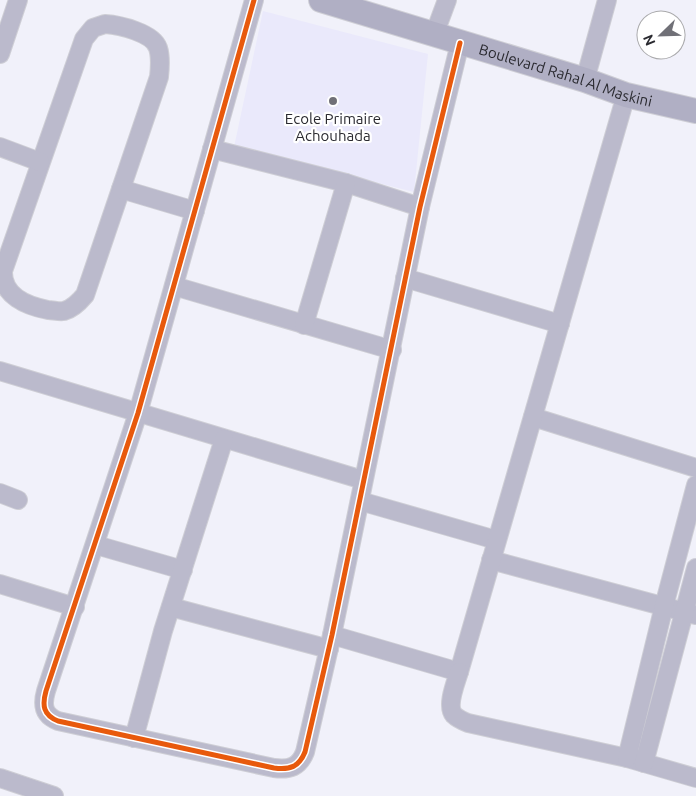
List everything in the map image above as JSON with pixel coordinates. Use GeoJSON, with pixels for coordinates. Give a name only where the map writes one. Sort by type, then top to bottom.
{"type":"FeatureCollection","features":[{"type":"Feature","properties":{"kind":"street"},"geometry":{"type":"LineString","coordinates":[[0,54],[18,0]]}},
{"type":"Feature","properties":{"kind":"street"},"geometry":{"type":"LineString","coordinates":[[254,0],[138,413],[44,699],[45,712],[51,718],[58,721],[274,768],[284,769],[293,767],[300,762],[305,752],[331,642],[420,207],[460,43]]}},
{"type":"Feature","properties":{"kind":"street","name":"Boulevard Rahal Al Maskini"},"geometry":{"type":"LineString","coordinates":[[321,0],[585,80],[626,95],[696,111]]}},
{"type":"Feature","properties":{"kind":"street"},"geometry":{"type":"LineString","coordinates":[[434,35],[447,0]]}},
{"type":"Feature","properties":{"kind":"street"},"geometry":{"type":"LineString","coordinates":[[585,80],[607,0]]}},
{"type":"Feature","properties":{"kind":"street"},"geometry":{"type":"LineString","coordinates":[[114,24],[143,34],[153,41],[158,48],[159,77],[85,295],[79,302],[64,311],[41,308],[20,301],[6,287],[3,276],[40,162],[80,48],[89,32],[99,25],[114,24]]}},
{"type":"Feature","properties":{"kind":"street"},"geometry":{"type":"LineString","coordinates":[[626,95],[496,540],[451,706],[453,714],[468,723],[627,758],[696,778]]}},
{"type":"Feature","properties":{"kind":"street"},"geometry":{"type":"LineString","coordinates":[[0,147],[40,162]]}},
{"type":"Feature","properties":{"kind":"street"},"geometry":{"type":"LineString","coordinates":[[212,149],[346,184],[420,207]]}},
{"type":"Feature","properties":{"kind":"street"},"geometry":{"type":"LineString","coordinates":[[304,325],[346,184]]}},
{"type":"Feature","properties":{"kind":"street"},"geometry":{"type":"LineString","coordinates":[[121,189],[194,211]]}},
{"type":"Feature","properties":{"kind":"street"},"geometry":{"type":"LineString","coordinates":[[405,278],[560,324]]}},
{"type":"Feature","properties":{"kind":"street"},"geometry":{"type":"LineString","coordinates":[[174,286],[392,350]]}},
{"type":"Feature","properties":{"kind":"street"},"geometry":{"type":"LineString","coordinates":[[0,371],[364,480]]}},
{"type":"Feature","properties":{"kind":"street"},"geometry":{"type":"LineString","coordinates":[[533,417],[696,468]]}},
{"type":"Feature","properties":{"kind":"street"},"geometry":{"type":"LineString","coordinates":[[134,738],[171,607],[224,439]]}},
{"type":"Feature","properties":{"kind":"street"},"geometry":{"type":"LineString","coordinates":[[627,758],[696,485]]}},
{"type":"Feature","properties":{"kind":"street"},"geometry":{"type":"LineString","coordinates":[[0,493],[18,500]]}},
{"type":"Feature","properties":{"kind":"street"},"geometry":{"type":"LineString","coordinates":[[360,500],[496,540]]}},
{"type":"Feature","properties":{"kind":"street"},"geometry":{"type":"LineString","coordinates":[[96,545],[183,570]]}},
{"type":"Feature","properties":{"kind":"street"},"geometry":{"type":"LineString","coordinates":[[492,560],[690,613]]}},
{"type":"Feature","properties":{"kind":"street"},"geometry":{"type":"LineString","coordinates":[[644,763],[690,613],[696,568]]}},
{"type":"Feature","properties":{"kind":"street"},"geometry":{"type":"LineString","coordinates":[[0,586],[75,607]]}},
{"type":"Feature","properties":{"kind":"street"},"geometry":{"type":"LineString","coordinates":[[171,607],[459,672]]}},
{"type":"Feature","properties":{"kind":"street"},"geometry":{"type":"LineString","coordinates":[[0,778],[54,796]]}},
{"type":"Feature","properties":{"kind":"shaded area","name":"Ecole Primaire Achouhada"},"geometry":{"type":"Polygon","coordinates":[[[263,11],[428,54],[414,192],[234,147],[263,11]]]}},
{"type":"Feature","properties":{"kind":"cycle path"},"geometry":{"type":"LineString","coordinates":[[254,0],[138,413],[46,691],[44,705],[49,716],[58,721],[274,768],[289,768],[297,764],[305,752],[332,635],[420,207],[460,43]]}},
{"type":"Feature","properties":{"kind":"place","name":"Ecole Primaire Achouhada"},"geometry":{"type":"Point","coordinates":[333,101]}}]}
